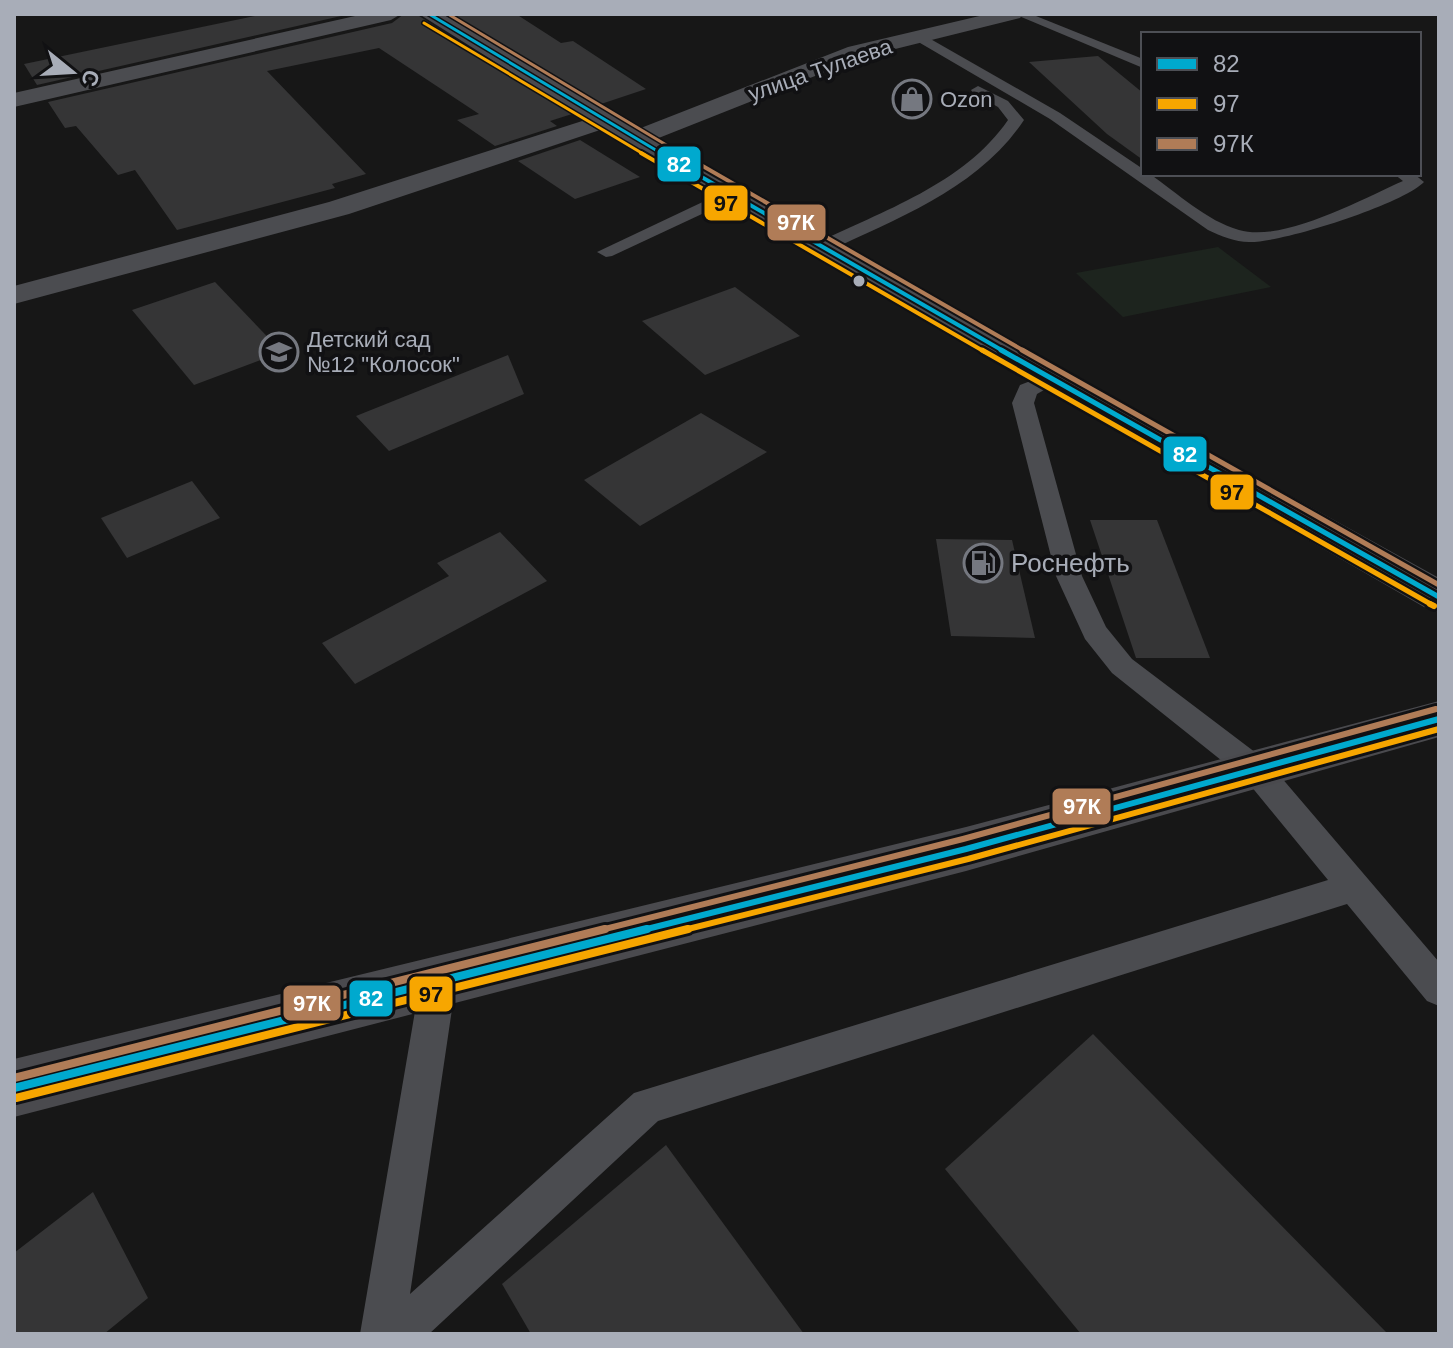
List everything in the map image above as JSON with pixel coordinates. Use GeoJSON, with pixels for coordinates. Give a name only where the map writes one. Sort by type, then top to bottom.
{"type":"FeatureCollection","features":[{"type":"Feature","properties":{"kind":"main road"},"geometry":{"type":"LineString","coordinates":[[429,14],[632,140],[1439,597]]}},
{"type":"Feature","properties":{"kind":"main road"},"geometry":{"type":"LineString","coordinates":[[14,1088],[966,849],[1439,719]]}},
{"type":"Feature","properties":{"kind":"street"},"geometry":{"type":"LineString","coordinates":[[14,100],[391,14]]}},
{"type":"Feature","properties":{"kind":"street","name":"улица Тулаева"},"geometry":{"type":"LineString","coordinates":[[632,140],[856,52],[1013,14]]}},
{"type":"Feature","properties":{"kind":"street"},"geometry":{"type":"LineString","coordinates":[[882,20],[920,37]]}},
{"type":"Feature","properties":{"kind":"street"},"geometry":{"type":"LineString","coordinates":[[14,295],[339,208],[601,122]]}},
{"type":"Feature","properties":{"kind":"lane"},"geometry":{"type":"LineString","coordinates":[[1020,14],[1141,63]]}},
{"type":"Feature","properties":{"kind":"lane"},"geometry":{"type":"LineString","coordinates":[[920,37],[1055,116],[1141,175]]}},
{"type":"Feature","properties":{"kind":"lane"},"geometry":{"type":"LineString","coordinates":[[821,248],[973,170],[1006,141],[1016,120],[1003,104],[952,76],[943,65],[949,54]]}},
{"type":"Feature","properties":{"kind":"lane"},"geometry":{"type":"LineString","coordinates":[[1142,176],[1214,226],[1251,237],[1303,227],[1416,182],[1406,176]]}},
{"type":"Feature","properties":{"kind":"lane"},"geometry":{"type":"LineString","coordinates":[[606,252],[728,195]]}},
{"type":"Feature","properties":{"kind":"lane"},"geometry":{"type":"LineString","coordinates":[[1054,378],[1028,390],[1023,403],[1069,576],[1095,632],[1122,666],[1257,771],[1439,989]]}},
{"type":"Feature","properties":{"kind":"lane"},"geometry":{"type":"LineString","coordinates":[[397,1334],[647,1106],[1354,887]]}},
{"type":"Feature","properties":{"kind":"lane"},"geometry":{"type":"LineString","coordinates":[[382,1334],[438,982]]}},
{"type":"Feature","properties":{"kind":"shaded area"},"geometry":{"type":"Polygon","coordinates":[[[1218,247],[1271,287],[1123,317],[1076,273],[1218,247]]]}},
{"type":"Feature","properties":{"kind":"building"},"geometry":{"type":"Polygon","coordinates":[[[264,14],[350,14],[37,85],[24,64],[264,14]]]}},
{"type":"Feature","properties":{"kind":"building"},"geometry":{"type":"Polygon","coordinates":[[[404,14],[416,14],[572,114],[550,121],[557,126],[495,146],[457,120],[479,114],[379,48],[267,71],[366,174],[332,184],[335,188],[177,230],[135,170],[118,175],[76,126],[65,128],[48,102],[392,23],[404,14]]]}},
{"type":"Feature","properties":{"kind":"building"},"geometry":{"type":"Polygon","coordinates":[[[449,14],[516,14],[561,43],[573,41],[646,89],[601,104],[449,14]]]}},
{"type":"Feature","properties":{"kind":"building"},"geometry":{"type":"Polygon","coordinates":[[[1098,56],[1141,91],[1141,159],[1107,134],[1029,62],[1098,56]]]}},
{"type":"Feature","properties":{"kind":"building"},"geometry":{"type":"Polygon","coordinates":[[[580,140],[640,177],[575,199],[518,161],[580,140]]]}},
{"type":"Feature","properties":{"kind":"building"},"geometry":{"type":"Polygon","coordinates":[[[215,282],[282,352],[194,385],[132,310],[215,282]]]}},
{"type":"Feature","properties":{"kind":"building"},"geometry":{"type":"Polygon","coordinates":[[[735,287],[800,336],[705,375],[642,321],[735,287]]]}},
{"type":"Feature","properties":{"kind":"building"},"geometry":{"type":"Polygon","coordinates":[[[508,355],[524,394],[389,451],[356,416],[508,355]]]}},
{"type":"Feature","properties":{"kind":"building"},"geometry":{"type":"Polygon","coordinates":[[[701,413],[767,452],[640,526],[584,480],[701,413]]]}},
{"type":"Feature","properties":{"kind":"building"},"geometry":{"type":"Polygon","coordinates":[[[192,481],[220,518],[127,558],[101,518],[192,481]]]}},
{"type":"Feature","properties":{"kind":"building"},"geometry":{"type":"Polygon","coordinates":[[[1090,520],[1157,520],[1210,658],[1136,658],[1090,520]]]}},
{"type":"Feature","properties":{"kind":"building"},"geometry":{"type":"Polygon","coordinates":[[[500,532],[547,581],[355,684],[322,643],[449,576],[437,563],[500,532]]]}},
{"type":"Feature","properties":{"kind":"building"},"geometry":{"type":"Polygon","coordinates":[[[936,539],[1012,540],[1035,638],[951,636],[936,539]]]}},
{"type":"Feature","properties":{"kind":"building"},"geometry":{"type":"Polygon","coordinates":[[[1093,1034],[1388,1334],[1081,1334],[945,1169],[1093,1034]]]}},
{"type":"Feature","properties":{"kind":"building"},"geometry":{"type":"Polygon","coordinates":[[[666,1145],[804,1334],[531,1334],[502,1284],[666,1145]]]}},
{"type":"Feature","properties":{"kind":"building"},"geometry":{"type":"Polygon","coordinates":[[[93,1192],[148,1298],[104,1334],[14,1334],[14,1253],[93,1192]]]}},
{"type":"Feature","properties":{"kind":"transit line","name":"82"},"geometry":{"type":"LineString","coordinates":[[429,14],[804,239],[1439,597]]}},
{"type":"Feature","properties":{"kind":"transit line","name":"97К"},"geometry":{"type":"LineString","coordinates":[[448,14],[809,230],[1439,585]]}},
{"type":"Feature","properties":{"kind":"transit line","name":"97"},"geometry":{"type":"LineString","coordinates":[[424,23],[799,247],[1434,606]]}},
{"type":"Feature","properties":{"kind":"transit line","name":"97К"},"geometry":{"type":"LineString","coordinates":[[14,1078],[963,839],[1436,709]]}},
{"type":"Feature","properties":{"kind":"transit line","name":"82"},"geometry":{"type":"LineString","coordinates":[[14,1088],[966,849],[1439,719]]}},
{"type":"Feature","properties":{"kind":"transit line","name":"97"},"geometry":{"type":"LineString","coordinates":[[16,1098],[968,859],[1439,729]]}},
{"type":"Feature","properties":{"kind":"place","name":"Ozon"},"geometry":{"type":"Point","coordinates":[912,99]}},
{"type":"Feature","properties":{"kind":"place","name":"Детский сад №12 \"Колосок\""},"geometry":{"type":"Point","coordinates":[279,352]}},
{"type":"Feature","properties":{"kind":"place","name":"Роснефть"},"geometry":{"type":"Point","coordinates":[983,563]}}]}
